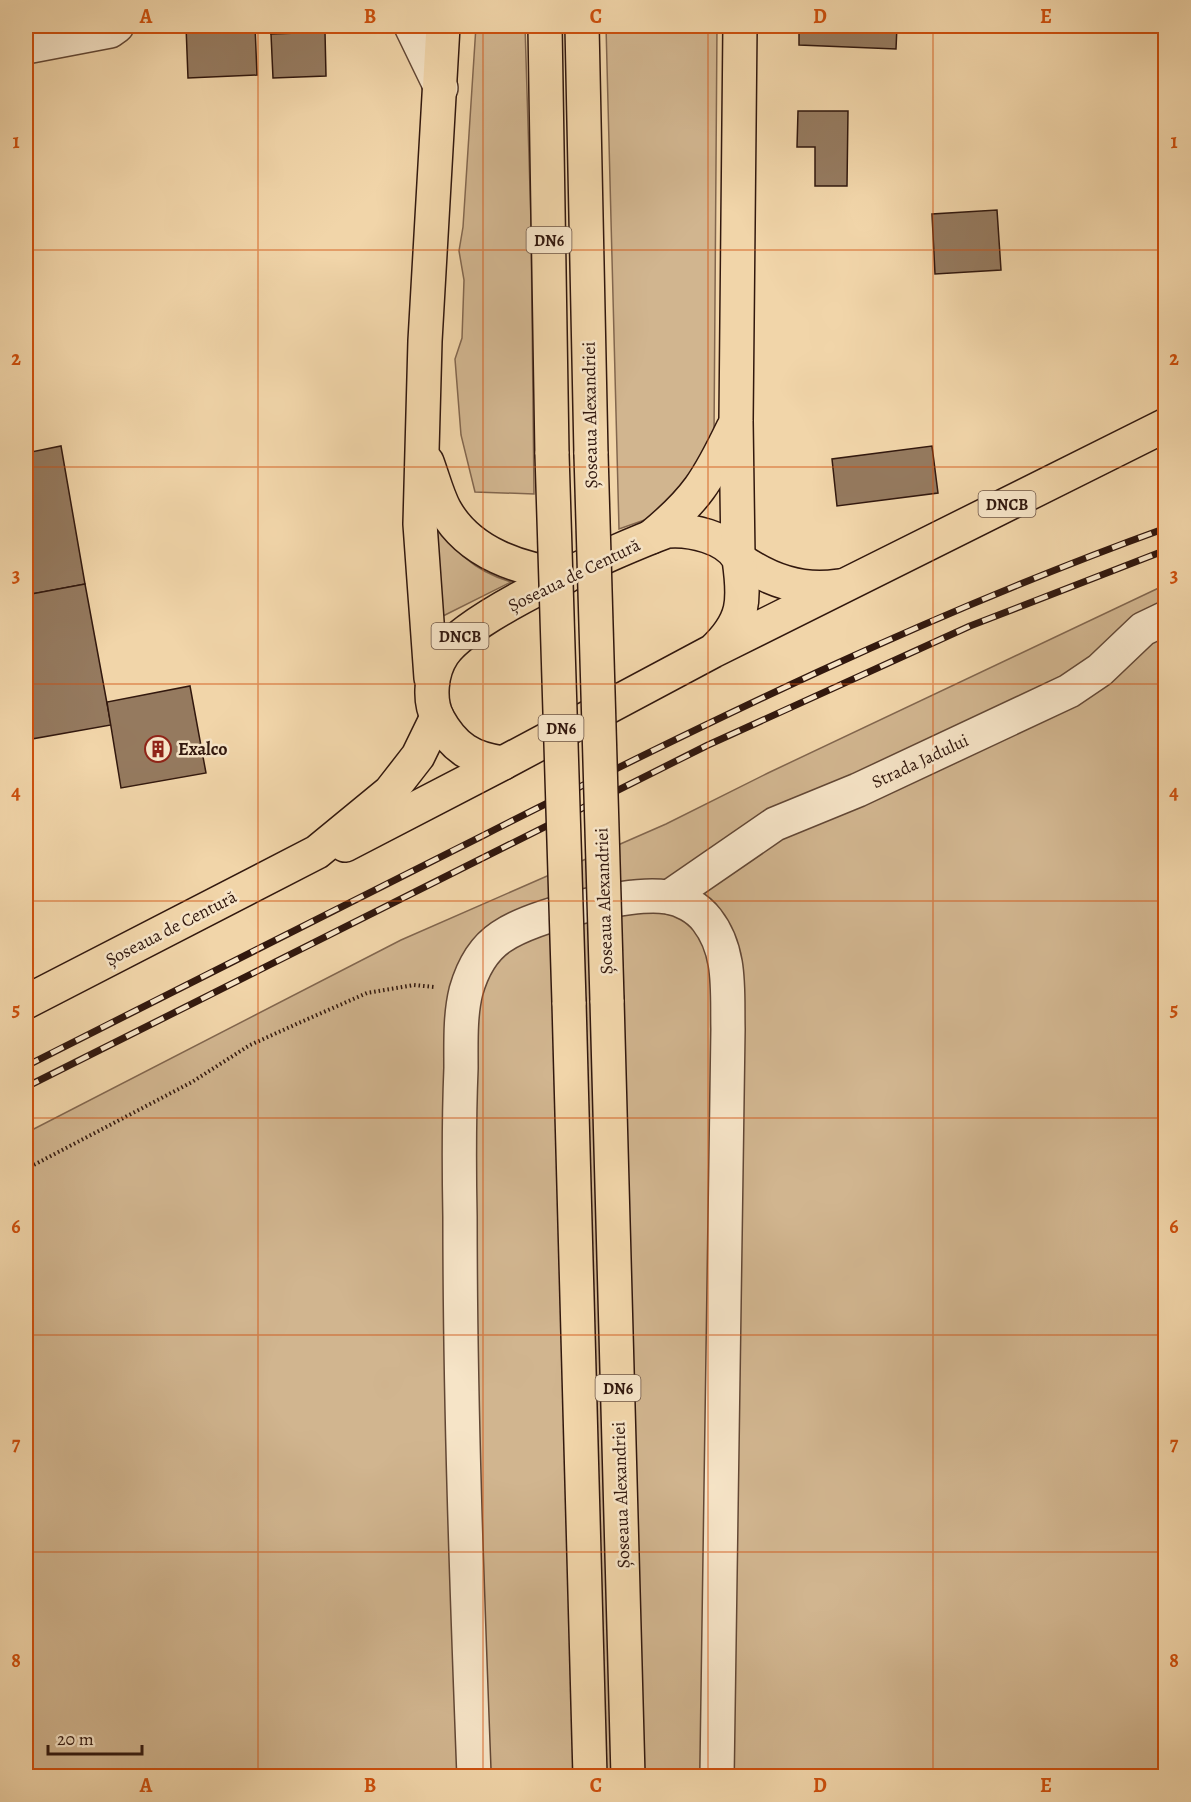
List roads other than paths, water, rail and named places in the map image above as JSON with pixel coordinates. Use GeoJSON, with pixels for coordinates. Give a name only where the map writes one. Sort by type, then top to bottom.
{"type":"FeatureCollection","features":[{"type":"Feature","properties":{"kind":"main road"},"geometry":{"type":"LineString","coordinates":[[443,26],[426,330],[420,524],[431,678],[437,717],[448,736],[465,752],[480,760],[503,763]]}},
{"type":"Feature","properties":{"kind":"main road","name":"Șoseaua Alexandriei"},"geometry":{"type":"LineString","coordinates":[[545,26],[552,454],[590,1776]]}},
{"type":"Feature","properties":{"kind":"main road","name":"Șoseaua Alexandriei"},"geometry":{"type":"LineString","coordinates":[[582,26],[591,453],[628,1776]]}},
{"type":"Feature","properties":{"kind":"main road"},"geometry":{"type":"LineString","coordinates":[[739,558],[736,421],[740,26]]}},
{"type":"Feature","properties":{"kind":"main road"},"geometry":{"type":"LineString","coordinates":[[651,537],[692,501],[702,487],[736,421]]}},
{"type":"Feature","properties":{"kind":"main road","name":"Șoseaua de Centură"},"geometry":{"type":"LineString","coordinates":[[317,852],[349,844],[713,651],[1166,424]]}},
{"type":"Feature","properties":{"kind":"main road"},"geometry":{"type":"LineString","coordinates":[[424,452],[445,509],[472,542],[514,564],[567,576]]}},
{"type":"Feature","properties":{"kind":"main road","name":"Șoseaua de Centură"},"geometry":{"type":"LineString","coordinates":[[431,678],[442,654],[473,626],[567,576],[667,531],[684,530],[700,534],[765,576],[790,584],[829,587],[849,584]]}},
{"type":"Feature","properties":{"kind":"main road","name":"Șoseaua de Centură"},"geometry":{"type":"LineString","coordinates":[[713,651],[730,635],[742,604],[739,558]]}},
{"type":"Feature","properties":{"kind":"main road","name":"Șoseaua de Centură"},"geometry":{"type":"LineString","coordinates":[[26,1002],[317,852],[390,792],[418,756],[437,717]]}},
{"type":"Feature","properties":{"kind":"street"},"geometry":{"type":"LineString","coordinates":[[411,26],[441,88]]}},
{"type":"Feature","properties":{"kind":"street"},"geometry":{"type":"LineString","coordinates":[[26,47],[116,27]]}},
{"type":"Feature","properties":{"kind":"street","name":"Strada Jadului"},"geometry":{"type":"LineString","coordinates":[[669,897],[775,824],[858,790],[1069,691],[1100,670],[1143,629],[1166,618]]}},
{"type":"Feature","properties":{"kind":"street"},"geometry":{"type":"LineString","coordinates":[[474,1776],[464,1496],[460,1230],[459,1102],[462,1022],[466,991],[475,966],[487,949],[514,930],[552,916],[635,895],[669,897],[693,906],[718,936],[726,962],[728,1029],[717,1776]]}},
{"type":"Feature","properties":{"kind":"railway"},"geometry":{"type":"LineString","coordinates":[[26,1066],[568,793],[820,671],[991,596],[1166,528]]}},
{"type":"Feature","properties":{"kind":"railway"},"geometry":{"type":"LineString","coordinates":[[26,1087],[708,745],[970,626],[1166,550]]}},
{"type":"Feature","properties":{"kind":"place","name":"Exalco"},"geometry":{"type":"Point","coordinates":[158,749]}}]}
